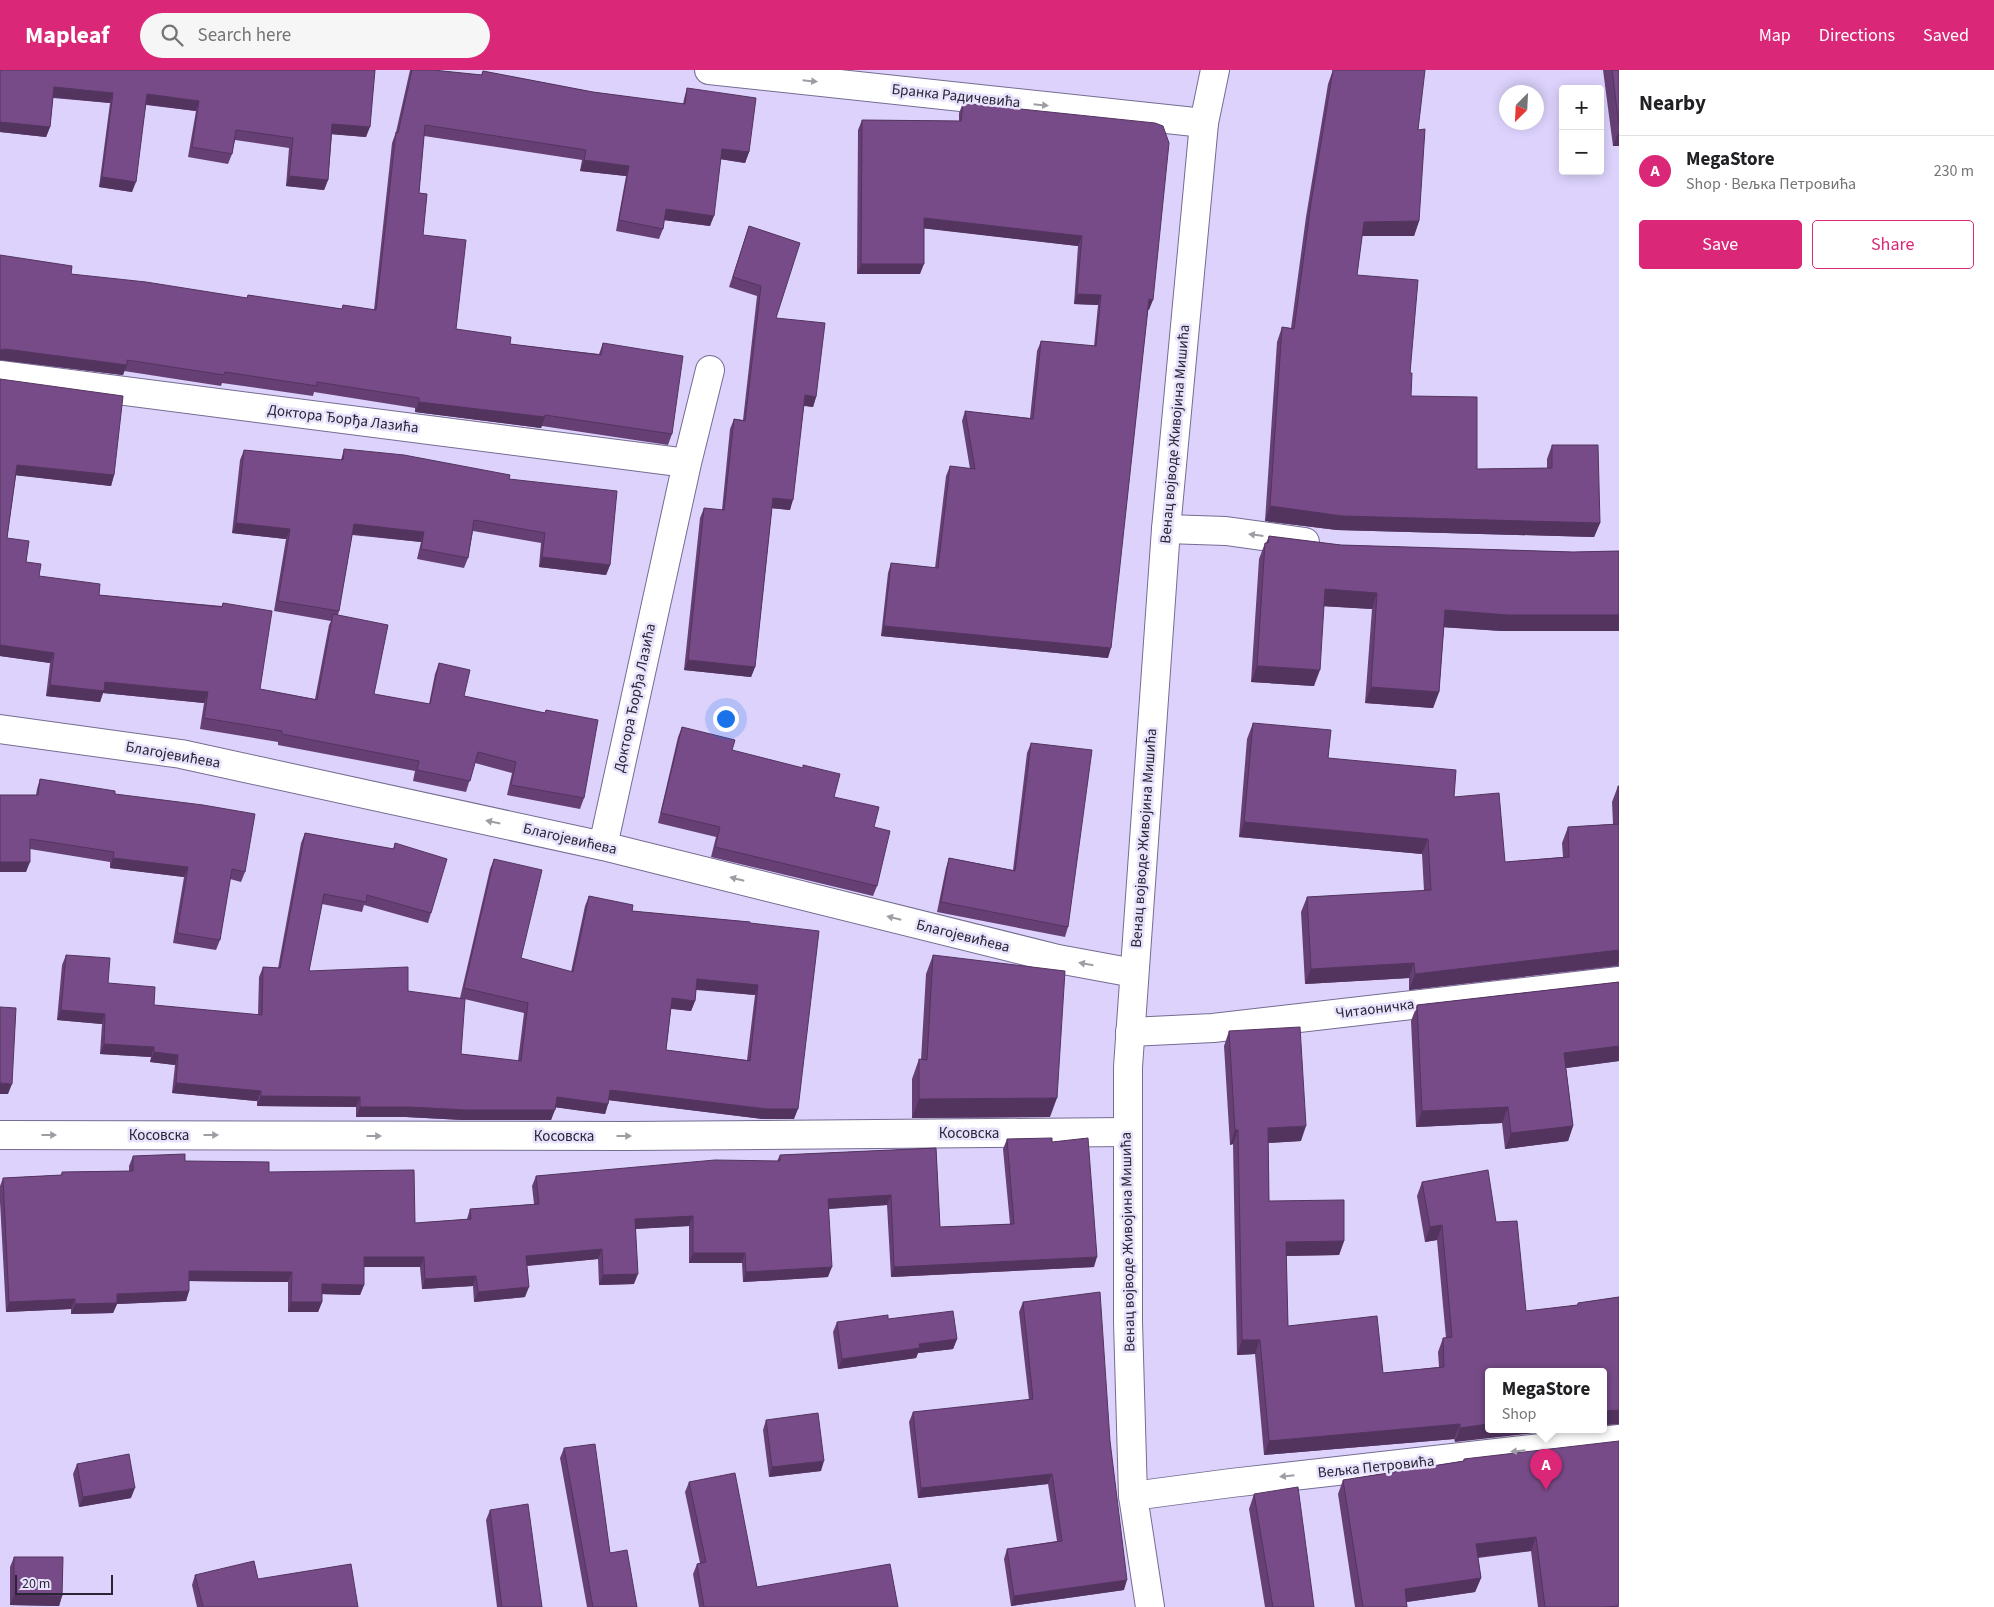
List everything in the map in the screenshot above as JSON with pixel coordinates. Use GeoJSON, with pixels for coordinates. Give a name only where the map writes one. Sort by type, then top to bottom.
{"type":"FeatureCollection","features":[{"type":"Feature","properties":{"kind":"street","name":"Бранка Радичевића"},"geometry":{"type":"LineString","coordinates":[[709,70],[1204,123]]}},
{"type":"Feature","properties":{"kind":"street","name":"Венац војводе Живојина Мишића"},"geometry":{"type":"LineString","coordinates":[[1150,1607],[1133,1496],[1128,1322],[1127,1132],[1130,1032],[1166,530],[1204,123],[1216,70]]}},
{"type":"Feature","properties":{"kind":"street","name":"Доктора Ђорђа Лазића"},"geometry":{"type":"LineString","coordinates":[[603,846],[687,463],[710,370]]}},
{"type":"Feature","properties":{"kind":"street","name":"Доктора Ђорђа Лазића"},"geometry":{"type":"LineString","coordinates":[[0,375],[687,463]]}},
{"type":"Feature","properties":{"kind":"street"},"geometry":{"type":"LineString","coordinates":[[1166,530],[1226,531],[1327,545]]}},
{"type":"Feature","properties":{"kind":"street","name":"Благојевићева"},"geometry":{"type":"LineString","coordinates":[[0,729],[181,754],[603,846],[1058,959],[1134,973]]}},
{"type":"Feature","properties":{"kind":"street","name":"Читаоничка"},"geometry":{"type":"LineString","coordinates":[[1130,1032],[1213,1028],[1619,981]]}},
{"type":"Feature","properties":{"kind":"street","name":"Косовска"},"geometry":{"type":"LineString","coordinates":[[0,1135],[628,1136],[1127,1132]]}},
{"type":"Feature","properties":{"kind":"street","name":"Вељка Петровића"},"geometry":{"type":"LineString","coordinates":[[1133,1496],[1231,1483],[1619,1440]]}},
{"type":"Feature","properties":{"kind":"building"},"geometry":{"type":"Polygon","coordinates":[[[0,70],[375,70],[370,127],[332,124],[328,180],[289,176],[293,138],[236,130],[232,154],[192,147],[199,101],[147,94],[136,182],[102,177],[113,93],[54,87],[50,127],[0,122],[0,70]]]}},
{"type":"Feature","properties":{"kind":"building"},"geometry":{"type":"Polygon","coordinates":[[[412,70],[482,75],[483,71],[593,92],[685,104],[687,88],[756,98],[749,152],[722,149],[714,216],[666,209],[663,229],[619,220],[629,166],[584,160],[586,150],[425,125],[419,193],[427,194],[423,235],[466,240],[456,329],[511,337],[510,344],[601,355],[603,343],[683,356],[672,434],[545,415],[545,417],[419,402],[419,398],[317,382],[317,386],[225,372],[224,375],[127,360],[127,365],[5,349],[0,350],[0,255],[72,266],[71,274],[146,282],[247,298],[248,295],[342,309],[343,305],[376,310],[396,132],[398,133],[412,70]]]}},
{"type":"Feature","properties":{"kind":"building"},"geometry":{"type":"Polygon","coordinates":[[[1333,70],[1425,70],[1418,130],[1425,129],[1419,221],[1364,222],[1357,275],[1418,280],[1410,373],[1412,373],[1411,396],[1477,397],[1477,469],[1552,468],[1552,445],[1598,445],[1600,523],[1342,516],[1270,506],[1282,327],[1294,329],[1311,203],[1333,70]]]}},
{"type":"Feature","properties":{"kind":"building"},"geometry":{"type":"Polygon","coordinates":[[[1612,70],[1619,70],[1619,126],[1612,70]]]}},
{"type":"Feature","properties":{"kind":"building"},"geometry":{"type":"Polygon","coordinates":[[[963,103],[1155,123],[1163,126],[1169,143],[1153,300],[1149,299],[1111,648],[884,626],[891,563],[938,568],[950,466],[975,469],[965,411],[1033,419],[1041,341],[1096,346],[1101,295],[1077,294],[1082,236],[924,218],[924,264],[861,264],[862,120],[961,121],[963,103]]]}},
{"type":"Feature","properties":{"kind":"building"},"geometry":{"type":"Polygon","coordinates":[[[749,226],[800,243],[776,318],[825,323],[816,397],[805,395],[793,500],[773,498],[755,667],[688,660],[704,508],[724,510],[734,419],[745,421],[761,286],[733,277],[749,226]]]}},
{"type":"Feature","properties":{"kind":"building"},"geometry":{"type":"Polygon","coordinates":[[[0,379],[123,396],[114,475],[17,465],[7,538],[29,541],[26,562],[41,564],[39,576],[100,584],[99,595],[222,607],[223,603],[272,611],[260,689],[317,700],[333,614],[388,625],[374,694],[430,704],[439,663],[470,670],[464,696],[545,713],[546,710],[598,720],[584,798],[511,785],[516,762],[478,752],[470,781],[417,770],[419,761],[282,734],[282,731],[204,718],[208,692],[105,682],[104,691],[50,685],[54,653],[0,645],[0,379]]]}},
{"type":"Feature","properties":{"kind":"building"},"geometry":{"type":"Polygon","coordinates":[[[344,449],[404,455],[510,475],[509,479],[617,491],[610,565],[542,557],[545,533],[474,520],[468,558],[421,549],[424,532],[354,524],[339,611],[278,601],[290,529],[236,523],[244,450],[343,460],[344,449]]]}},
{"type":"Feature","properties":{"kind":"building"},"geometry":{"type":"Polygon","coordinates":[[[1269,536],[1341,545],[1573,552],[1619,551],[1619,615],[1508,615],[1445,610],[1439,692],[1371,687],[1377,593],[1325,589],[1320,670],[1257,666],[1265,543],[1268,543],[1269,536]]]}},
{"type":"Feature","properties":{"kind":"building"},"geometry":{"type":"Polygon","coordinates":[[[1253,723],[1331,730],[1328,758],[1456,770],[1454,797],[1499,793],[1505,862],[1569,857],[1568,827],[1619,824],[1619,950],[1415,974],[1414,963],[1311,969],[1307,897],[1431,890],[1428,839],[1244,822],[1253,723]]]}},
{"type":"Feature","properties":{"kind":"building"},"geometry":{"type":"Polygon","coordinates":[[[682,727],[735,740],[732,750],[803,768],[803,765],[840,774],[834,797],[879,807],[874,827],[890,831],[877,886],[715,847],[720,827],[661,813],[682,727]]]}},
{"type":"Feature","properties":{"kind":"building"},"geometry":{"type":"Polygon","coordinates":[[[1031,743],[1092,750],[1068,927],[941,902],[949,858],[1015,871],[1031,743]]]}},
{"type":"Feature","properties":{"kind":"building"},"geometry":{"type":"Polygon","coordinates":[[[40,779],[115,791],[115,794],[203,805],[255,814],[245,872],[232,869],[220,940],[177,933],[188,867],[113,858],[114,852],[30,839],[30,862],[0,862],[0,795],[38,795],[40,779]]]}},
{"type":"Feature","properties":{"kind":"building"},"geometry":{"type":"Polygon","coordinates":[[[1618,786],[1619,786],[1619,824],[1618,786]]]}},
{"type":"Feature","properties":{"kind":"building"},"geometry":{"type":"Polygon","coordinates":[[[305,833],[394,849],[395,843],[447,859],[431,913],[367,895],[366,902],[324,894],[309,971],[408,967],[408,991],[465,999],[461,1054],[521,1061],[528,1003],[464,988],[494,859],[542,870],[521,958],[573,972],[589,896],[633,905],[632,911],[750,922],[819,931],[798,1109],[767,1109],[610,1090],[608,1104],[557,1097],[555,1110],[360,1107],[360,1097],[261,1096],[261,1091],[176,1083],[178,1055],[154,1052],[154,1047],[104,1044],[105,1014],[61,1010],[66,955],[110,958],[108,983],[155,987],[154,1005],[262,1015],[263,967],[280,968],[305,833]],[[697,979],[695,1001],[672,998],[666,1050],[750,1061],[758,985],[697,979]]]}},
{"type":"Feature","properties":{"kind":"building"},"geometry":{"type":"Polygon","coordinates":[[[933,955],[1065,971],[1057,1098],[919,1099],[919,1059],[927,1060],[933,955]]]}},
{"type":"Feature","properties":{"kind":"building"},"geometry":{"type":"Polygon","coordinates":[[[1619,982],[1619,1046],[1564,1053],[1573,1126],[1511,1133],[1508,1107],[1422,1111],[1417,1005],[1619,982]]]}},
{"type":"Feature","properties":{"kind":"building"},"geometry":{"type":"Polygon","coordinates":[[[0,1007],[16,1008],[12,1084],[0,1083],[0,1007]]]}},
{"type":"Feature","properties":{"kind":"building"},"geometry":{"type":"Polygon","coordinates":[[[1300,1027],[1306,1126],[1268,1128],[1269,1201],[1344,1200],[1344,1241],[1286,1242],[1288,1326],[1377,1316],[1383,1373],[1444,1367],[1443,1338],[1452,1337],[1442,1225],[1430,1227],[1422,1182],[1488,1170],[1496,1222],[1517,1221],[1526,1311],[1578,1305],[1578,1303],[1619,1297],[1619,1410],[1607,1411],[1607,1368],[1485,1368],[1485,1424],[1460,1428],[1460,1424],[1269,1441],[1260,1340],[1242,1340],[1238,1130],[1235,1130],[1229,1031],[1300,1027]]]}},
{"type":"Feature","properties":{"kind":"building"},"geometry":{"type":"Polygon","coordinates":[[[1052,1138],[1052,1142],[1088,1138],[1097,1257],[894,1267],[891,1195],[828,1199],[832,1267],[746,1272],[745,1253],[693,1253],[693,1216],[635,1219],[638,1274],[603,1275],[602,1249],[526,1256],[529,1287],[478,1292],[476,1276],[425,1279],[424,1257],[364,1257],[364,1285],[322,1284],[322,1302],[291,1302],[292,1272],[189,1271],[189,1291],[117,1294],[117,1303],[75,1304],[75,1299],[9,1302],[3,1178],[62,1175],[62,1172],[133,1171],[133,1156],[185,1154],[185,1161],[269,1162],[269,1172],[414,1170],[415,1223],[471,1219],[470,1209],[539,1204],[536,1176],[715,1160],[780,1161],[780,1155],[936,1148],[940,1227],[1014,1224],[1007,1139],[1052,1138]]]}},
{"type":"Feature","properties":{"kind":"building"},"geometry":{"type":"Polygon","coordinates":[[[1100,1292],[1110,1441],[1127,1580],[1014,1596],[1007,1549],[1062,1541],[1052,1474],[921,1488],[913,1412],[1033,1399],[1023,1302],[1100,1292]]]}},
{"type":"Feature","properties":{"kind":"building"},"geometry":{"type":"Polygon","coordinates":[[[953,1311],[957,1339],[919,1344],[920,1348],[842,1359],[837,1322],[888,1315],[888,1319],[953,1311]]]}},
{"type":"Feature","properties":{"kind":"building"},"geometry":{"type":"Polygon","coordinates":[[[818,1413],[824,1461],[772,1467],[766,1420],[818,1413]]]}},
{"type":"Feature","properties":{"kind":"building"},"geometry":{"type":"Polygon","coordinates":[[[1619,1441],[1619,1606],[1545,1607],[1536,1537],[1476,1544],[1481,1578],[1405,1589],[1407,1607],[1363,1607],[1343,1480],[1464,1461],[1464,1459],[1619,1441]]]}},
{"type":"Feature","properties":{"kind":"building"},"geometry":{"type":"Polygon","coordinates":[[[595,1444],[610,1553],[627,1550],[637,1607],[593,1607],[564,1448],[595,1444]]]}},
{"type":"Feature","properties":{"kind":"building"},"geometry":{"type":"Polygon","coordinates":[[[129,1454],[135,1488],[83,1497],[77,1464],[129,1454]]]}},
{"type":"Feature","properties":{"kind":"building"},"geometry":{"type":"Polygon","coordinates":[[[735,1473],[757,1587],[890,1564],[898,1607],[704,1607],[697,1564],[706,1562],[689,1482],[735,1473]]]}},
{"type":"Feature","properties":{"kind":"building"},"geometry":{"type":"Polygon","coordinates":[[[1298,1487],[1314,1607],[1273,1607],[1254,1494],[1298,1487]]]}},
{"type":"Feature","properties":{"kind":"building"},"geometry":{"type":"Polygon","coordinates":[[[528,1504],[542,1607],[502,1607],[490,1510],[528,1504]]]}},
{"type":"Feature","properties":{"kind":"building"},"geometry":{"type":"Polygon","coordinates":[[[14,1557],[63,1557],[62,1596],[14,1595],[14,1557]]]}},
{"type":"Feature","properties":{"kind":"building"},"geometry":{"type":"Polygon","coordinates":[[[254,1561],[258,1579],[351,1564],[358,1607],[203,1607],[195,1575],[254,1561]]]}},
{"type":"Feature","properties":{"kind":"place","name":"MegaStore"},"geometry":{"type":"Point","coordinates":[1546,1490]}}]}
